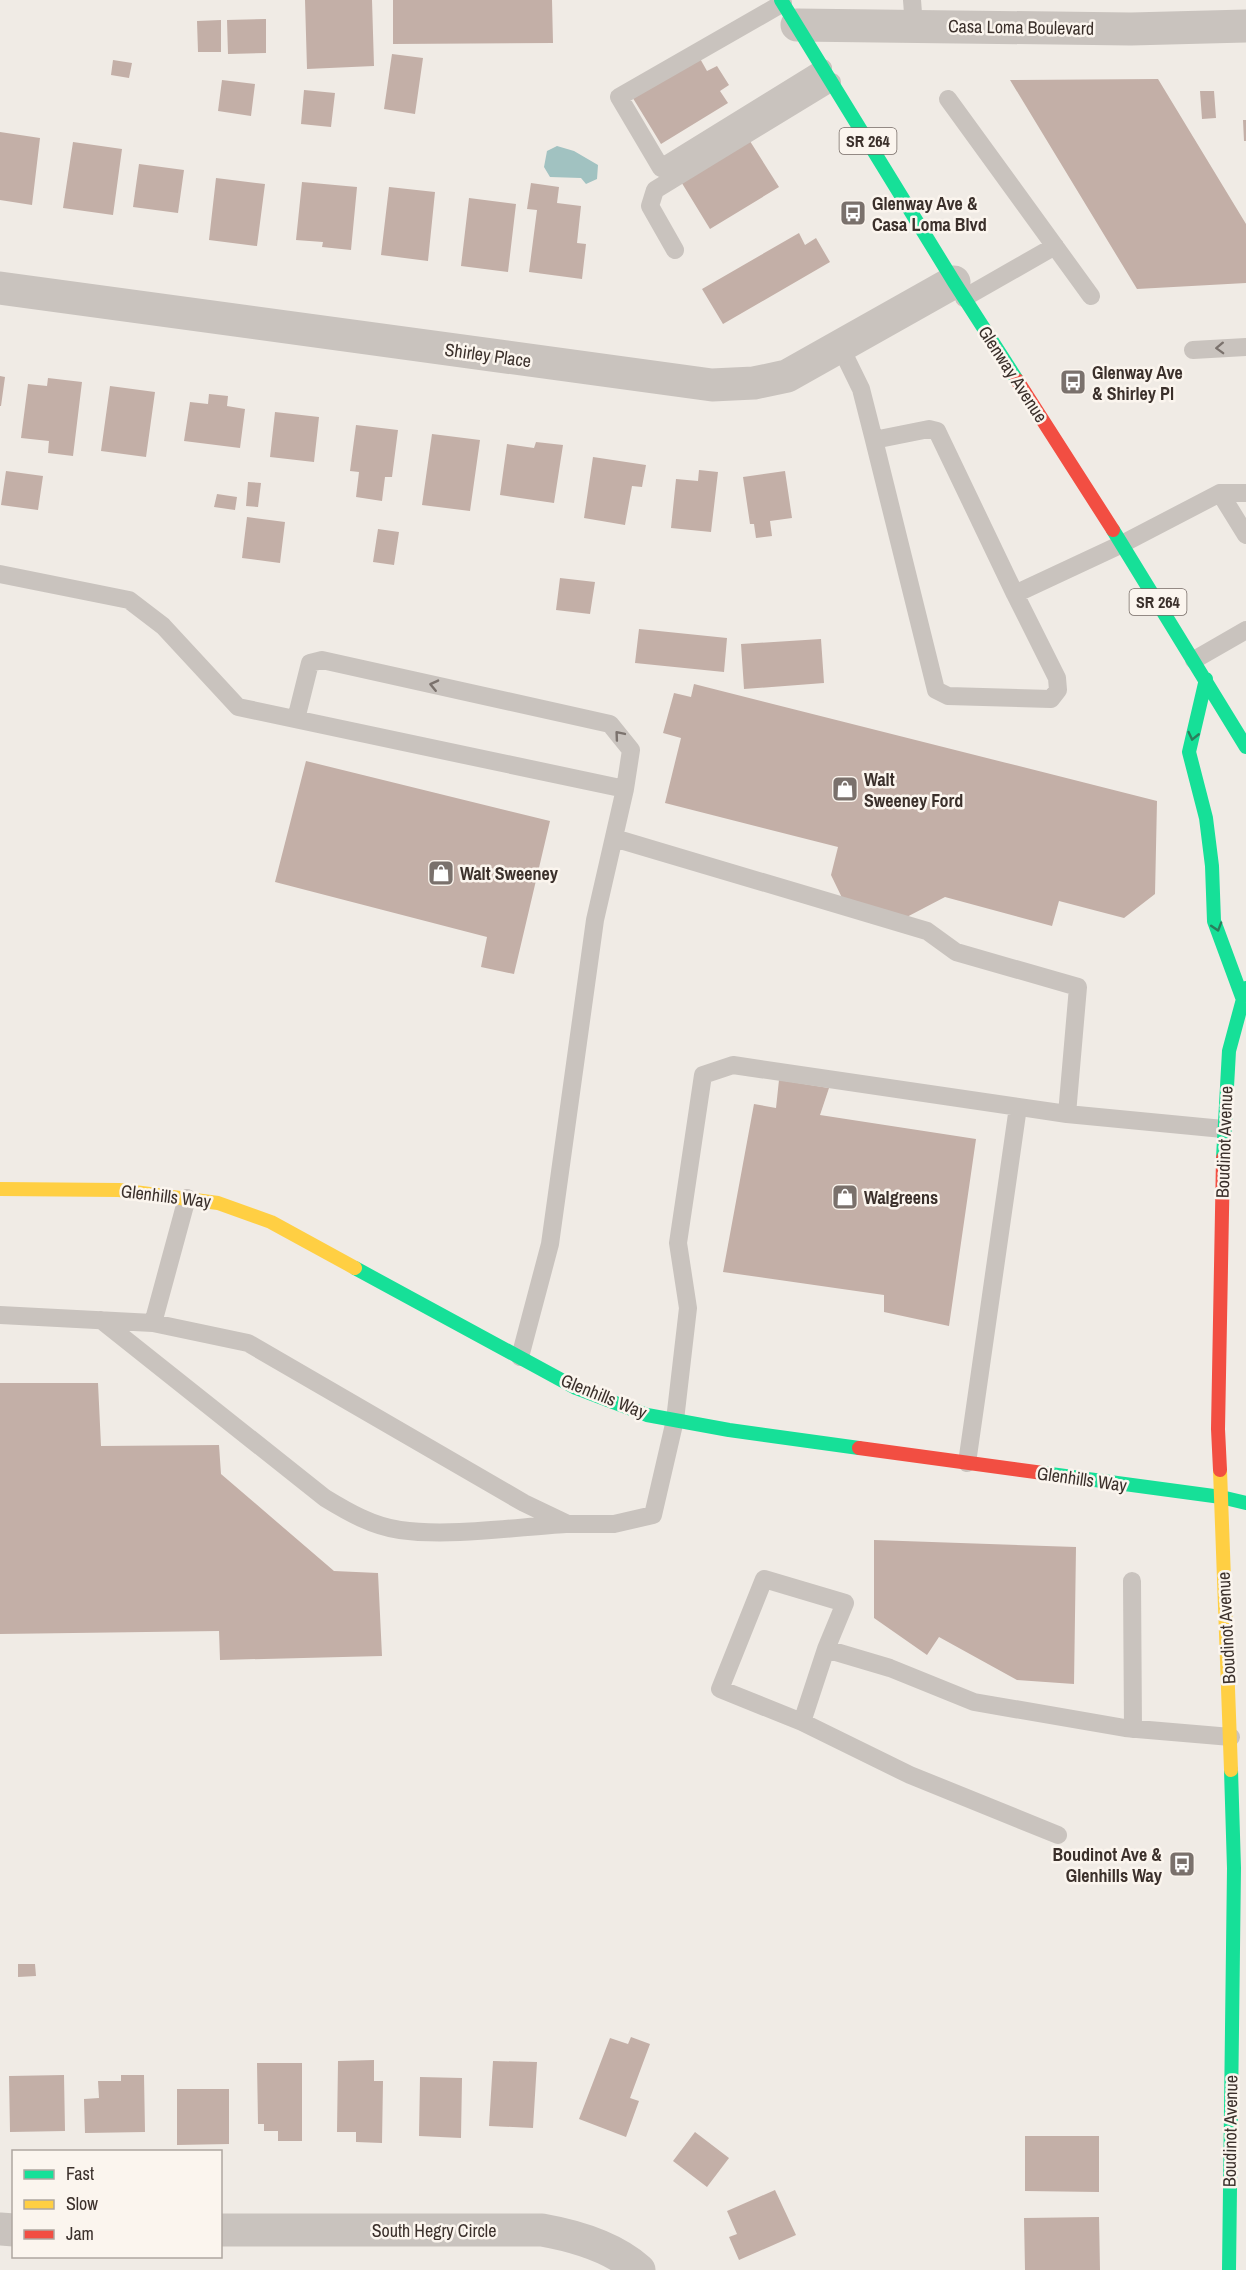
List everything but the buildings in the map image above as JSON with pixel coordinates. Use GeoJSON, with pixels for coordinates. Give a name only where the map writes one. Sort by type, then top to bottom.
{"type":"FeatureCollection","features":[{"type":"Feature","properties":{"kind":"street","name":"Casa Loma Boulevard"},"geometry":{"type":"LineString","coordinates":[[787,9],[913,13],[1131,28],[1246,26]]}},
{"type":"Feature","properties":{"kind":"street","name":"Glenway Avenue"},"geometry":{"type":"LineString","coordinates":[[787,9],[959,290],[1206,678],[1246,747]]}},
{"type":"Feature","properties":{"kind":"street","name":"Shirley Place"},"geometry":{"type":"LineString","coordinates":[[0,288],[712,385],[754,383],[787,376],[840,346],[959,290]]}},
{"type":"Feature","properties":{"kind":"street"},"geometry":{"type":"LineString","coordinates":[[1206,678],[1189,752],[1206,818],[1212,866],[1214,921],[1244,993]]}},
{"type":"Feature","properties":{"kind":"street","name":"Boudinot Avenue"},"geometry":{"type":"LineString","coordinates":[[1229,2270],[1238,2154],[1240,1866],[1231,1737],[1218,1429],[1223,1129],[1229,1051],[1244,993]]}},
{"type":"Feature","properties":{"kind":"street","name":"Glenhills Way"},"geometry":{"type":"LineString","coordinates":[[0,1189],[119,1190],[218,1203],[271,1222],[576,1388],[647,1415],[729,1430],[1221,1497],[1246,1503]]}},
{"type":"Feature","properties":{"kind":"street","name":"South Hegry Circle"},"geometry":{"type":"LineString","coordinates":[[222,2230],[542,2230],[573,2236],[603,2248],[639,2270]]}},
{"type":"Feature","properties":{"kind":"lane"},"geometry":{"type":"LineString","coordinates":[[787,9],[619,97],[661,168],[827,75]]}},
{"type":"Feature","properties":{"kind":"lane"},"geometry":{"type":"LineString","coordinates":[[675,250],[650,206],[655,190],[827,75]]}},
{"type":"Feature","properties":{"kind":"lane"},"geometry":{"type":"LineString","coordinates":[[948,99],[1091,296]]}},
{"type":"Feature","properties":{"kind":"lane"},"geometry":{"type":"LineString","coordinates":[[959,290],[1055,246]]}},
{"type":"Feature","properties":{"kind":"lane"},"geometry":{"type":"LineString","coordinates":[[840,346],[861,389],[936,690],[948,696],[1051,699],[1058,690],[1057,678],[937,431],[929,429],[874,440]]}},
{"type":"Feature","properties":{"kind":"lane"},"geometry":{"type":"LineString","coordinates":[[1193,350],[1246,347]]}},
{"type":"Feature","properties":{"kind":"lane"},"geometry":{"type":"LineString","coordinates":[[1220,493],[1246,535]]}},
{"type":"Feature","properties":{"kind":"lane"},"geometry":{"type":"LineString","coordinates":[[1015,594],[1122,544],[1220,493],[1246,493]]}},
{"type":"Feature","properties":{"kind":"lane"},"geometry":{"type":"LineString","coordinates":[[0,574],[129,600],[163,626],[238,707],[625,789]]}},
{"type":"Feature","properties":{"kind":"lane"},"geometry":{"type":"LineString","coordinates":[[1194,660],[1246,630]]}},
{"type":"Feature","properties":{"kind":"lane"},"geometry":{"type":"LineString","coordinates":[[296,719],[310,663],[322,660],[610,724],[631,750],[625,789],[595,920],[550,1244],[520,1357]]}},
{"type":"Feature","properties":{"kind":"lane"},"geometry":{"type":"LineString","coordinates":[[614,838],[927,931],[956,952],[1078,987],[1067,1114]]}},
{"type":"Feature","properties":{"kind":"lane"},"geometry":{"type":"LineString","coordinates":[[101,1320],[324,1498],[361,1519],[399,1530],[443,1532],[568,1524],[614,1524],[653,1515],[675,1420],[688,1308],[678,1243],[703,1075],[733,1065],[1067,1114],[1223,1129]]}},
{"type":"Feature","properties":{"kind":"lane"},"geometry":{"type":"LineString","coordinates":[[967,1463],[1018,1107]]}},
{"type":"Feature","properties":{"kind":"lane"},"geometry":{"type":"LineString","coordinates":[[153,1323],[187,1198]]}},
{"type":"Feature","properties":{"kind":"lane"},"geometry":{"type":"LineString","coordinates":[[0,1314],[153,1323],[248,1343],[524,1503],[568,1524]]}},
{"type":"Feature","properties":{"kind":"lane"},"geometry":{"type":"LineString","coordinates":[[802,1722],[826,1649],[845,1603],[764,1579],[720,1689],[802,1722],[910,1775],[1058,1835]]}},
{"type":"Feature","properties":{"kind":"lane"},"geometry":{"type":"LineString","coordinates":[[1132,1581],[1133,1729]]}},
{"type":"Feature","properties":{"kind":"lane"},"geometry":{"type":"LineString","coordinates":[[826,1649],[890,1668],[974,1702],[1133,1729],[1231,1737]]}},
{"type":"Feature","properties":{"kind":"water"},"geometry":{"type":"Polygon","coordinates":[[[557,146],[574,151],[598,165],[597,179],[586,184],[581,178],[550,177],[544,167],[547,151],[557,146]]]}},
{"type":"Feature","properties":{"kind":"traffic: fast"},"geometry":{"type":"LineString","coordinates":[[781,0],[954,282],[1017,380]]}},
{"type":"Feature","properties":{"kind":"traffic: fast"},"geometry":{"type":"LineString","coordinates":[[1113,530],[1246,747]]}},
{"type":"Feature","properties":{"kind":"traffic: fast"},"geometry":{"type":"LineString","coordinates":[[1206,679],[1189,752],[1206,818],[1212,866],[1214,921],[1242,997]]}},
{"type":"Feature","properties":{"kind":"traffic: fast"},"geometry":{"type":"LineString","coordinates":[[1223,1158],[1229,1051],[1246,988]]}},
{"type":"Feature","properties":{"kind":"traffic: fast"},"geometry":{"type":"LineString","coordinates":[[355,1268],[576,1388],[647,1415],[729,1430],[859,1448]]}},
{"type":"Feature","properties":{"kind":"traffic: fast"},"geometry":{"type":"LineString","coordinates":[[1043,1473],[1221,1497],[1246,1503]]}},
{"type":"Feature","properties":{"kind":"traffic: fast"},"geometry":{"type":"LineString","coordinates":[[1229,2270],[1234,1868],[1231,1770]]}},
{"type":"Feature","properties":{"kind":"traffic: slow"},"geometry":{"type":"LineString","coordinates":[[0,1189],[119,1190],[218,1203],[271,1222],[355,1268]]}},
{"type":"Feature","properties":{"kind":"traffic: slow"},"geometry":{"type":"LineString","coordinates":[[1220,1470],[1231,1770]]}},
{"type":"Feature","properties":{"kind":"traffic: jam"},"geometry":{"type":"LineString","coordinates":[[1017,380],[1113,530]]}},
{"type":"Feature","properties":{"kind":"traffic: jam"},"geometry":{"type":"LineString","coordinates":[[1220,1470],[1218,1429],[1223,1158]]}},
{"type":"Feature","properties":{"kind":"traffic: jam"},"geometry":{"type":"LineString","coordinates":[[859,1448],[1043,1473]]}},
{"type":"Feature","properties":{"kind":"place","name":"Glenway Ave & Casa Loma Blvd"},"geometry":{"type":"Point","coordinates":[853,213]}},
{"type":"Feature","properties":{"kind":"place","name":"Glenway Ave & Shirley Pl"},"geometry":{"type":"Point","coordinates":[1073,382]}},
{"type":"Feature","properties":{"kind":"place","name":"Walt Sweeney Ford"},"geometry":{"type":"Point","coordinates":[845,789]}},
{"type":"Feature","properties":{"kind":"place","name":"Walt Sweeney"},"geometry":{"type":"Point","coordinates":[441,873]}},
{"type":"Feature","properties":{"kind":"place","name":"Walgreens"},"geometry":{"type":"Point","coordinates":[845,1197]}},
{"type":"Feature","properties":{"kind":"place","name":"Boudinot Ave & Glenhills Way"},"geometry":{"type":"Point","coordinates":[1182,1864]}}]}
